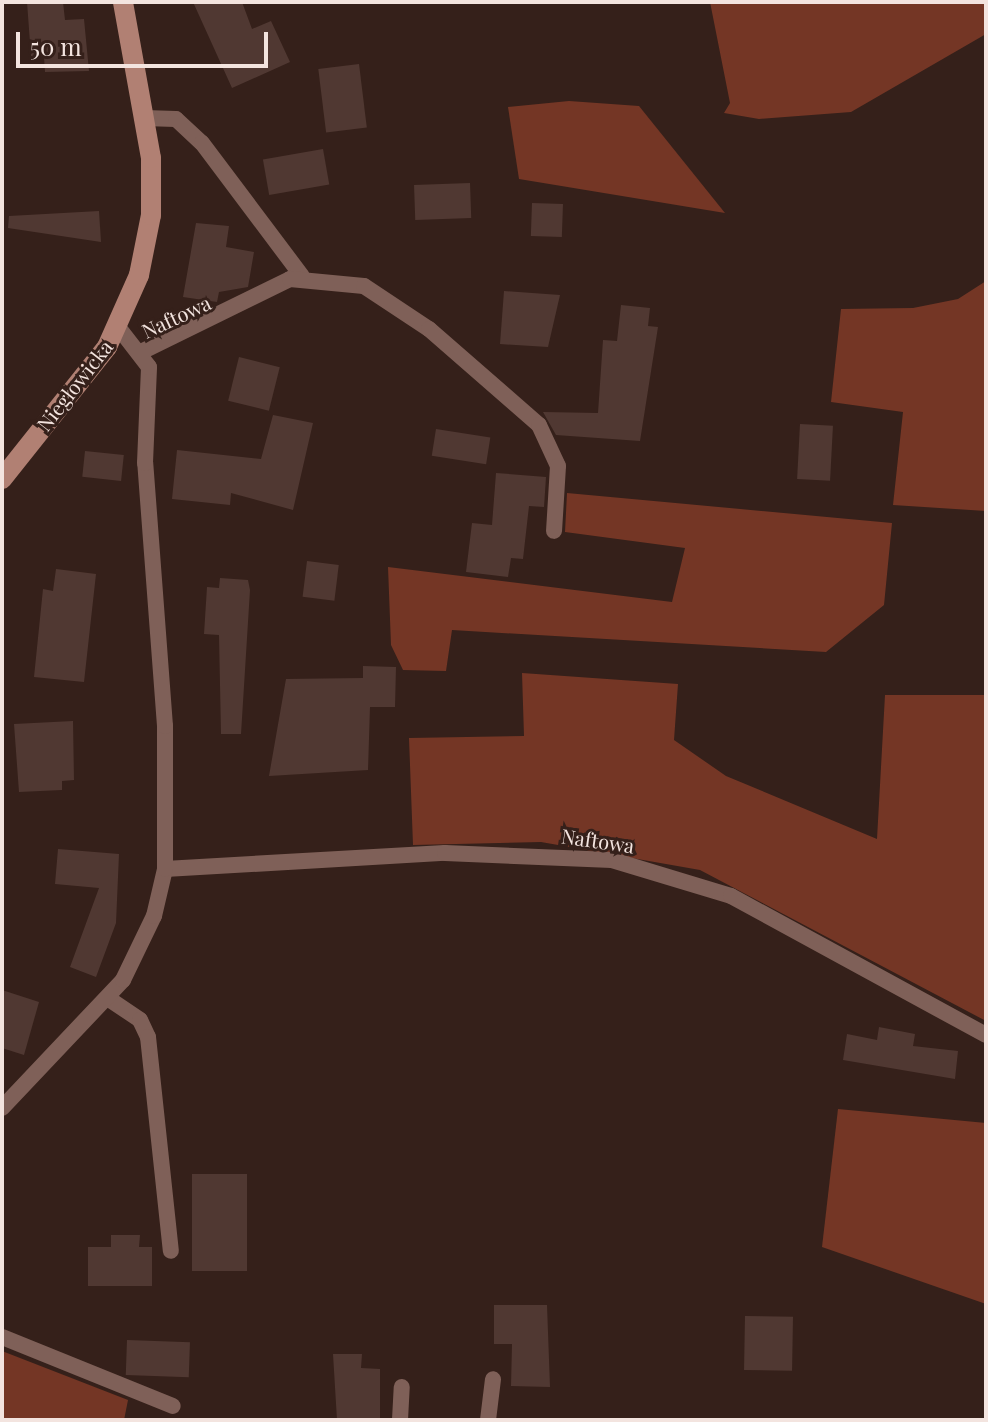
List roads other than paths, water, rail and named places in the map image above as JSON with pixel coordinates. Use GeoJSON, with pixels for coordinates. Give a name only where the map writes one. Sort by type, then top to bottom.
{"type":"FeatureCollection","features":[{"type":"Feature","properties":{"kind":"street","name":"Niegłowicka"},"geometry":{"type":"LineString","coordinates":[[2,479],[118,327],[139,275],[151,215],[144,118],[123,2]]}},
{"type":"Feature","properties":{"kind":"lane"},"geometry":{"type":"LineString","coordinates":[[144,118],[176,119],[202,143],[302,276],[346,280],[380,294],[530,414],[558,466],[554,531]]}},
{"type":"Feature","properties":{"kind":"lane","name":"Naftowa"},"geometry":{"type":"LineString","coordinates":[[2,1108],[109,999],[146,937],[165,869],[165,726],[145,463],[150,379],[143,351],[302,276]]}},
{"type":"Feature","properties":{"kind":"lane"},"geometry":{"type":"LineString","coordinates":[[118,327],[143,351]]}},
{"type":"Feature","properties":{"kind":"lane","name":"Naftowa"},"geometry":{"type":"LineString","coordinates":[[165,869],[445,853],[612,860],[731,896],[986,1035]]}},
{"type":"Feature","properties":{"kind":"lane"},"geometry":{"type":"LineString","coordinates":[[109,999],[140,1020],[148,1037],[171,1251]]}},
{"type":"Feature","properties":{"kind":"lane"},"geometry":{"type":"LineString","coordinates":[[2,1337],[173,1406]]}},
{"type":"Feature","properties":{"kind":"lane"},"geometry":{"type":"LineString","coordinates":[[488,1420],[493,1379]]}},
{"type":"Feature","properties":{"kind":"lane"},"geometry":{"type":"LineString","coordinates":[[400,1420],[402,1387]]}}]}
